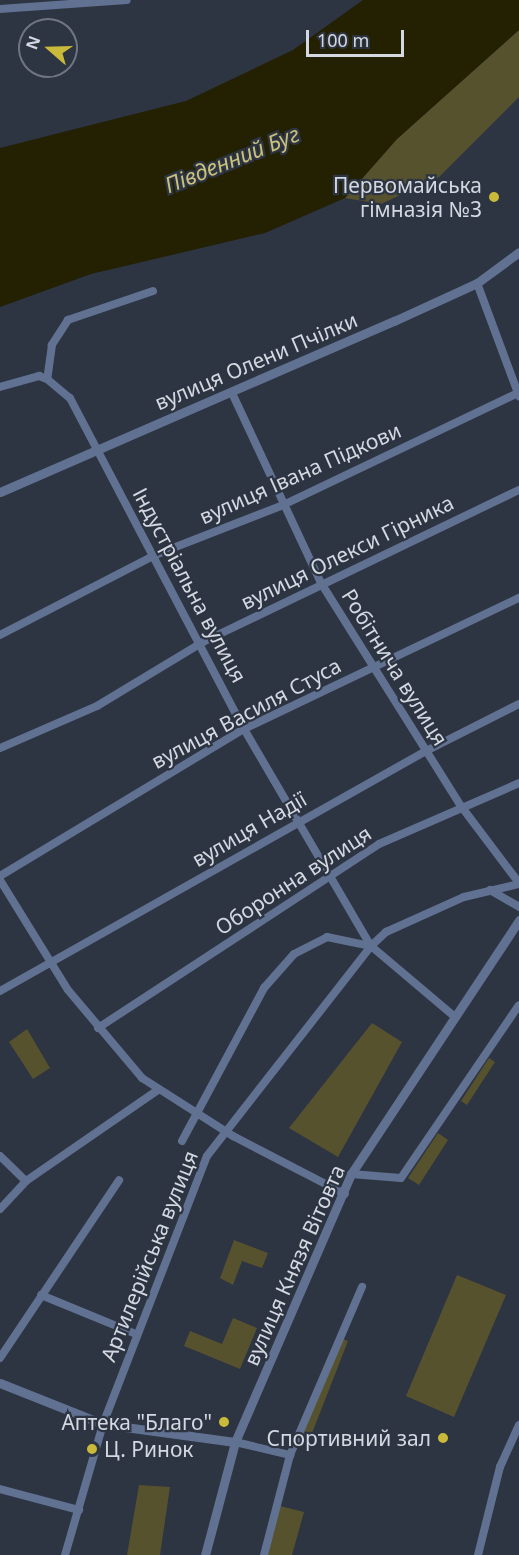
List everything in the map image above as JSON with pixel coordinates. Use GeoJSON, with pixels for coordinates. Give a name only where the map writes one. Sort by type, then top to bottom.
{"type":"FeatureCollection","features":[{"type":"Feature","properties":{"kind":"street"},"geometry":{"type":"LineString","coordinates":[[0,9],[127,0]]}},
{"type":"Feature","properties":{"kind":"street","name":"вулиця Олени Пчілки"},"geometry":{"type":"LineString","coordinates":[[0,492],[96,448],[232,393],[477,283],[519,252]]}},
{"type":"Feature","properties":{"kind":"street"},"geometry":{"type":"LineString","coordinates":[[477,283],[516,377],[518,394]]}},
{"type":"Feature","properties":{"kind":"street"},"geometry":{"type":"LineString","coordinates":[[0,387],[39,376],[47,379],[52,345],[68,320],[153,291]]}},
{"type":"Feature","properties":{"kind":"street","name":"Індустріальна вулиця"},"geometry":{"type":"LineString","coordinates":[[47,379],[70,399],[203,642],[244,729],[298,821],[333,874],[371,946]]}},
{"type":"Feature","properties":{"kind":"street","name":"Робітнича вулиця"},"geometry":{"type":"LineString","coordinates":[[232,393],[286,501],[321,583],[375,665],[461,806],[519,883]]}},
{"type":"Feature","properties":{"kind":"street","name":"вулиця Івана Підкови"},"geometry":{"type":"LineString","coordinates":[[0,635],[155,555],[286,501],[518,394]]}},
{"type":"Feature","properties":{"kind":"street","name":"вулиця Олекси Гірника"},"geometry":{"type":"LineString","coordinates":[[0,748],[97,706],[203,642],[321,583],[519,490]]}},
{"type":"Feature","properties":{"kind":"street","name":"вулиця Василя Стуса"},"geometry":{"type":"LineString","coordinates":[[0,878],[244,729],[519,598]]}},
{"type":"Feature","properties":{"kind":"street","name":"вулиця Надії"},"geometry":{"type":"LineString","coordinates":[[0,991],[298,821],[426,751],[519,704]]}},
{"type":"Feature","properties":{"kind":"street","name":"Оборонна вулиця"},"geometry":{"type":"LineString","coordinates":[[98,1028],[379,844],[461,806],[519,783]]}},
{"type":"Feature","properties":{"kind":"street"},"geometry":{"type":"LineString","coordinates":[[0,878],[52,961],[98,1028],[158,1090],[198,1110],[227,1132],[345,1194]]}},
{"type":"Feature","properties":{"kind":"street","name":"Артилерійська вулиця"},"geometry":{"type":"LineString","coordinates":[[65,1555],[103,1424],[207,1156],[371,946],[412,919],[490,890],[519,883]]}},
{"type":"Feature","properties":{"kind":"street"},"geometry":{"type":"LineString","coordinates":[[490,890],[519,907]]}},
{"type":"Feature","properties":{"kind":"street","name":"вулиця Князя Вітовта"},"geometry":{"type":"LineString","coordinates":[[205,1555],[235,1442],[345,1194],[351,1174],[519,920]]}},
{"type":"Feature","properties":{"kind":"street"},"geometry":{"type":"LineString","coordinates":[[182,1141],[276,970],[327,937],[371,946],[455,1017]]}},
{"type":"Feature","properties":{"kind":"street"},"geometry":{"type":"LineString","coordinates":[[351,1174],[401,1178],[519,1005]]}},
{"type":"Feature","properties":{"kind":"street"},"geometry":{"type":"LineString","coordinates":[[0,1209],[26,1181],[158,1090]]}},
{"type":"Feature","properties":{"kind":"street"},"geometry":{"type":"LineString","coordinates":[[0,1156],[26,1181]]}},
{"type":"Feature","properties":{"kind":"street"},"geometry":{"type":"LineString","coordinates":[[0,1358],[119,1180]]}},
{"type":"Feature","properties":{"kind":"street"},"geometry":{"type":"LineString","coordinates":[[264,1555],[290,1455],[362,1287]]}},
{"type":"Feature","properties":{"kind":"street"},"geometry":{"type":"LineString","coordinates":[[41,1294],[136,1334]]}},
{"type":"Feature","properties":{"kind":"street"},"geometry":{"type":"LineString","coordinates":[[0,1383],[103,1424],[235,1442],[290,1455]]}},
{"type":"Feature","properties":{"kind":"street"},"geometry":{"type":"LineString","coordinates":[[478,1555],[500,1467],[519,1425]]}},
{"type":"Feature","properties":{"kind":"street"},"geometry":{"type":"LineString","coordinates":[[0,1489],[79,1510]]}},
{"type":"Feature","properties":{"kind":"shaded area"},"geometry":{"type":"Polygon","coordinates":[[[519,30],[519,97],[439,177],[381,204],[345,198],[397,139],[519,30]]]}},
{"type":"Feature","properties":{"kind":"shaded area"},"geometry":{"type":"Polygon","coordinates":[[[372,1023],[402,1042],[338,1157],[289,1128],[372,1023]]]}},
{"type":"Feature","properties":{"kind":"shaded area"},"geometry":{"type":"Polygon","coordinates":[[[27,1029],[50,1068],[33,1079],[9,1042],[27,1029]]]}},
{"type":"Feature","properties":{"kind":"shaded area"},"geometry":{"type":"Polygon","coordinates":[[[489,1058],[495,1062],[467,1105],[461,1101],[489,1058]]]}},
{"type":"Feature","properties":{"kind":"shaded area"},"geometry":{"type":"Polygon","coordinates":[[[438,1133],[448,1140],[419,1185],[408,1178],[438,1133]]]}},
{"type":"Feature","properties":{"kind":"shaded area"},"geometry":{"type":"Polygon","coordinates":[[[234,1240],[268,1253],[262,1268],[242,1261],[233,1285],[220,1278],[234,1240]]]}},
{"type":"Feature","properties":{"kind":"shaded area"},"geometry":{"type":"Polygon","coordinates":[[[457,1275],[506,1295],[454,1417],[406,1396],[457,1275]]]}},
{"type":"Feature","properties":{"kind":"shaded area"},"geometry":{"type":"Polygon","coordinates":[[[233,1318],[257,1328],[240,1369],[184,1346],[190,1331],[222,1344],[233,1318]]]}},
{"type":"Feature","properties":{"kind":"shaded area"},"geometry":{"type":"Polygon","coordinates":[[[340,1338],[348,1341],[309,1441],[300,1438],[340,1338]]]}},
{"type":"Feature","properties":{"kind":"shaded area"},"geometry":{"type":"Polygon","coordinates":[[[139,1485],[170,1487],[160,1555],[127,1555],[139,1485]]]}},
{"type":"Feature","properties":{"kind":"shaded area"},"geometry":{"type":"Polygon","coordinates":[[[280,1506],[304,1512],[292,1555],[267,1555],[280,1506]]]}},
{"type":"Feature","properties":{"kind":"water","name":"Південний Буг"},"geometry":{"type":"Polygon","coordinates":[[[363,0],[519,0],[519,30],[397,139],[345,198],[265,233],[91,274],[0,307],[0,148],[186,101],[293,50],[363,0]]]}},
{"type":"Feature","properties":{"kind":"place","name":"Первомайська гімназія №3"},"geometry":{"type":"Point","coordinates":[494,197]}},
{"type":"Feature","properties":{"kind":"place","name":"Аптека \"Благо\""},"geometry":{"type":"Point","coordinates":[224,1422]}},
{"type":"Feature","properties":{"kind":"place","name":"Спортивний зал"},"geometry":{"type":"Point","coordinates":[443,1438]}},
{"type":"Feature","properties":{"kind":"place","name":"Ц. Ринок"},"geometry":{"type":"Point","coordinates":[92,1449]}}]}
